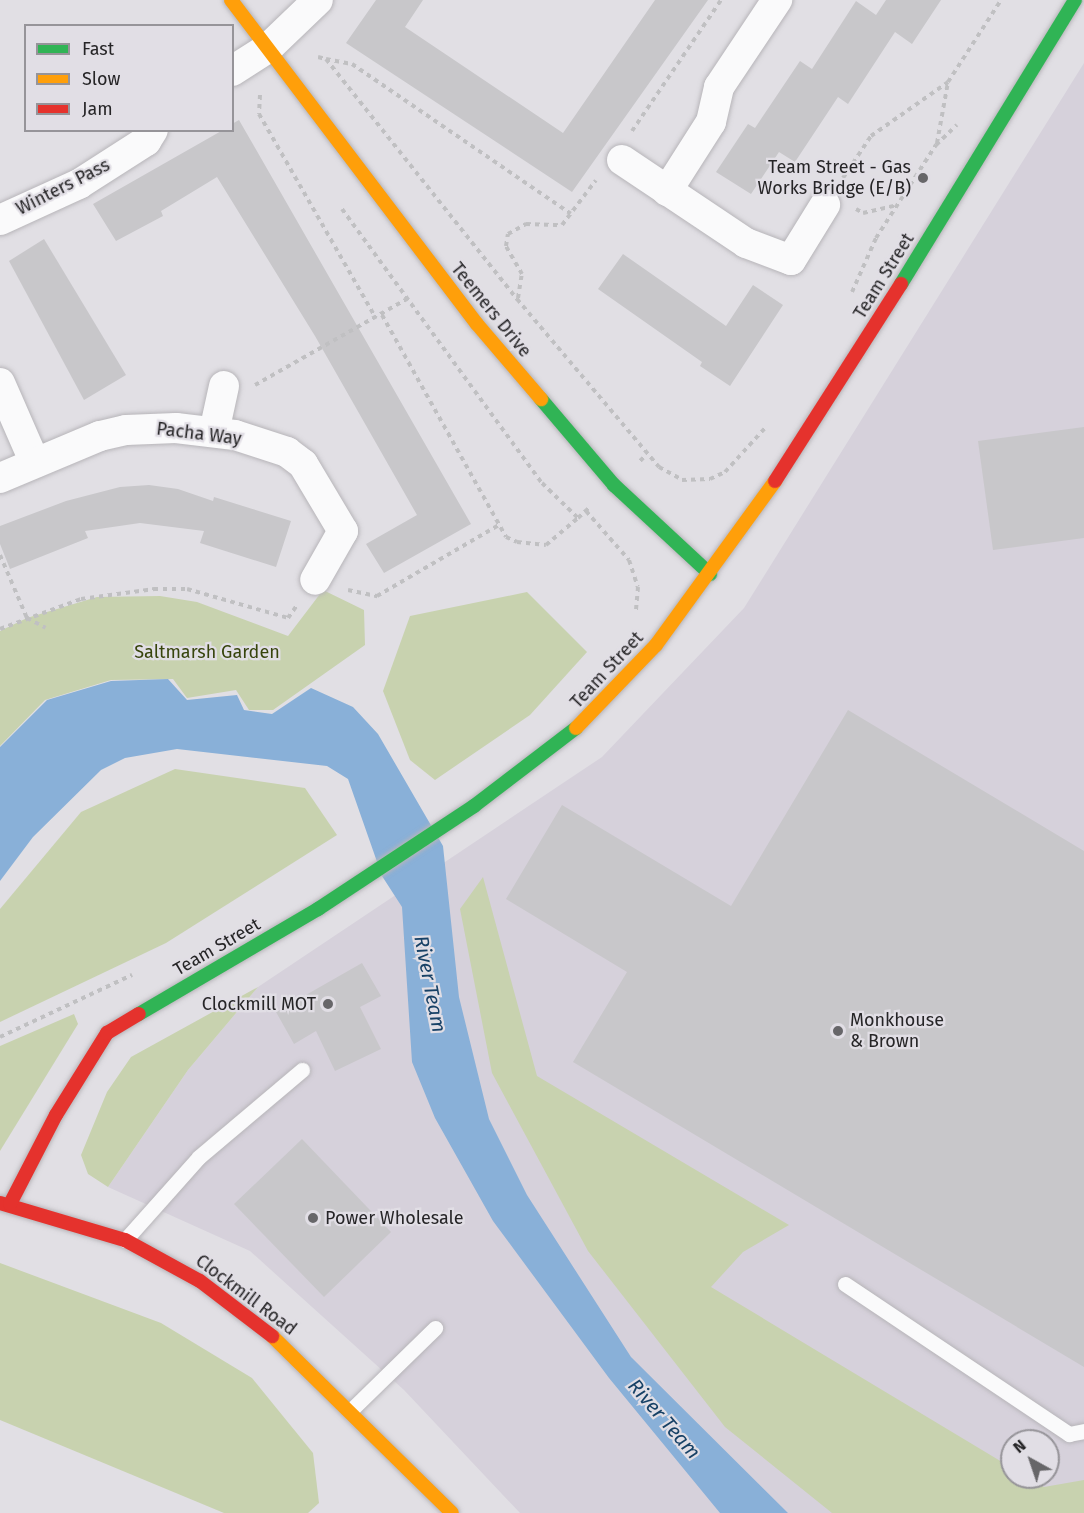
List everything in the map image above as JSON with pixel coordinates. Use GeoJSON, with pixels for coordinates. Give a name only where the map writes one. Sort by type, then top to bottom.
{"type":"FeatureCollection","features":[{"type":"Feature","properties":{"kind":"street","name":"Teemers Drive"},"geometry":{"type":"LineString","coordinates":[[231,0],[485,334],[614,485],[710,574]]}},
{"type":"Feature","properties":{"kind":"street"},"geometry":{"type":"LineString","coordinates":[[234,70],[268,48],[318,0]]}},
{"type":"Feature","properties":{"kind":"street"},"geometry":{"type":"LineString","coordinates":[[667,190],[711,122],[719,87],[777,0]]}},
{"type":"Feature","properties":{"kind":"street","name":"Team Street"},"geometry":{"type":"LineString","coordinates":[[5,1203],[107,1033],[318,909],[474,806],[584,722],[656,645],[710,574],[790,459],[1075,0]]}},
{"type":"Feature","properties":{"kind":"street","name":"Winters Pass"},"geometry":{"type":"LineString","coordinates":[[0,220],[79,184],[146,141],[152,132]]}},
{"type":"Feature","properties":{"kind":"street"},"geometry":{"type":"LineString","coordinates":[[618,158],[746,243],[791,260],[829,200]]}},
{"type":"Feature","properties":{"kind":"street"},"geometry":{"type":"LineString","coordinates":[[0,383],[35,463]]}},
{"type":"Feature","properties":{"kind":"street"},"geometry":{"type":"LineString","coordinates":[[214,432],[224,386]]}},
{"type":"Feature","properties":{"kind":"street","name":"Pacha Way"},"geometry":{"type":"LineString","coordinates":[[0,478],[100,436],[126,430],[176,428],[236,435],[287,452],[303,464],[343,531],[315,580]]}},
{"type":"Feature","properties":{"kind":"street","name":"Clockmill Road"},"geometry":{"type":"LineString","coordinates":[[5,1203],[125,1240],[177,1267],[243,1311],[284,1344],[452,1513]]}},
{"type":"Feature","properties":{"kind":"lane"},"geometry":{"type":"LineString","coordinates":[[125,1240],[199,1157],[302,1070]]}},
{"type":"Feature","properties":{"kind":"lane"},"geometry":{"type":"LineString","coordinates":[[845,1284],[1069,1434],[1084,1431]]}},
{"type":"Feature","properties":{"kind":"lane"},"geometry":{"type":"LineString","coordinates":[[350,1411],[435,1328]]}},
{"type":"Feature","properties":{"kind":"path"},"geometry":{"type":"LineString","coordinates":[[517,299],[522,273],[506,246],[508,234],[526,224],[556,227],[572,214],[618,158],[721,0]]}},
{"type":"Feature","properties":{"kind":"path"},"geometry":{"type":"LineString","coordinates":[[936,145],[948,82],[1001,0]]}},
{"type":"Feature","properties":{"kind":"path"},"geometry":{"type":"LineString","coordinates":[[376,318],[259,114],[260,93],[268,48],[352,64],[572,214]]}},
{"type":"Feature","properties":{"kind":"path"},"geometry":{"type":"LineString","coordinates":[[326,59],[517,299],[637,445],[674,477],[702,481],[718,476],[768,424]]}},
{"type":"Feature","properties":{"kind":"path"},"geometry":{"type":"LineString","coordinates":[[897,205],[863,213],[829,200],[870,136],[948,82]]}},
{"type":"Feature","properties":{"kind":"path"},"geometry":{"type":"LineString","coordinates":[[260,93],[266,103]]}},
{"type":"Feature","properties":{"kind":"path"},"geometry":{"type":"LineString","coordinates":[[850,297],[876,238],[897,205],[936,145],[964,118]]}},
{"type":"Feature","properties":{"kind":"path"},"geometry":{"type":"LineString","coordinates":[[339,204],[526,464],[578,518]]}},
{"type":"Feature","properties":{"kind":"path"},"geometry":{"type":"LineString","coordinates":[[224,386],[266,381],[408,299]]}},
{"type":"Feature","properties":{"kind":"path"},"geometry":{"type":"LineString","coordinates":[[382,315],[499,525],[510,540],[546,545],[586,511],[621,548],[638,587],[635,614]]}},
{"type":"Feature","properties":{"kind":"path"},"geometry":{"type":"LineString","coordinates":[[0,629],[27,618],[103,595],[187,589],[288,618],[315,580],[377,596],[499,525]]}},
{"type":"Feature","properties":{"kind":"path"},"geometry":{"type":"LineString","coordinates":[[0,555],[27,618],[46,628]]}},
{"type":"Feature","properties":{"kind":"path"},"geometry":{"type":"LineString","coordinates":[[0,1037],[143,970]]}},
{"type":"Feature","properties":{"kind":"shaded area"},"geometry":{"type":"Polygon","coordinates":[[[1084,63],[1084,1513],[520,1513],[404,1390],[250,1251],[108,1187],[188,1070],[258,987],[602,757],[744,608],[1084,63]]]}},
{"type":"Feature","properties":{"kind":"green space","name":"Saltmarsh Garden"},"geometry":{"type":"Polygon","coordinates":[[[323,590],[364,610],[365,645],[273,710],[249,710],[236,690],[187,698],[173,679],[111,680],[45,700],[0,746],[0,631],[27,618],[97,597],[160,596],[197,602],[288,636],[323,590]]]}},
{"type":"Feature","properties":{"kind":"green space"},"geometry":{"type":"Polygon","coordinates":[[[527,592],[587,652],[530,715],[435,780],[410,760],[383,691],[410,616],[527,592]]]}},
{"type":"Feature","properties":{"kind":"green space"},"geometry":{"type":"Polygon","coordinates":[[[175,769],[305,788],[337,835],[166,943],[0,1022],[0,909],[81,812],[175,769]]]}},
{"type":"Feature","properties":{"kind":"green space"},"geometry":{"type":"Polygon","coordinates":[[[483,877],[537,1076],[789,1225],[743,1252],[711,1287],[1000,1461],[1000,1489],[1060,1489],[1060,1484],[1084,1480],[1084,1513],[832,1513],[725,1427],[588,1251],[492,1073],[460,909],[483,877]]]}},
{"type":"Feature","properties":{"kind":"green space"},"geometry":{"type":"Polygon","coordinates":[[[258,987],[188,1070],[108,1187],[88,1174],[81,1155],[107,1092],[131,1057],[258,987]]]}},
{"type":"Feature","properties":{"kind":"green space"},"geometry":{"type":"Polygon","coordinates":[[[74,1014],[78,1024],[0,1151],[0,1046],[74,1014]]]}},
{"type":"Feature","properties":{"kind":"green space"},"geometry":{"type":"Polygon","coordinates":[[[0,1263],[161,1323],[252,1378],[313,1453],[319,1503],[308,1513],[224,1513],[0,1420],[0,1263]]]}},
{"type":"Feature","properties":{"kind":"water","name":"River Team"},"geometry":{"type":"Polygon","coordinates":[[[168,679],[187,700],[237,695],[244,710],[272,714],[311,688],[353,707],[378,734],[443,846],[459,997],[489,1119],[527,1195],[631,1357],[788,1513],[720,1513],[609,1378],[493,1221],[435,1118],[412,1062],[402,907],[382,876],[348,779],[327,766],[177,749],[125,758],[101,770],[33,837],[0,881],[0,747],[47,700],[111,681],[168,679]]]}},
{"type":"Feature","properties":{"kind":"building"},"geometry":{"type":"Polygon","coordinates":[[[376,0],[423,0],[405,27],[563,133],[655,0],[708,0],[572,192],[346,43],[376,0]]]}},
{"type":"Feature","properties":{"kind":"building"},"geometry":{"type":"Polygon","coordinates":[[[886,0],[941,0],[912,44],[895,32],[848,104],[838,97],[795,162],[779,152],[751,194],[716,172],[748,124],[755,128],[800,61],[812,69],[856,1],[876,15],[886,0]]]}},
{"type":"Feature","properties":{"kind":"building"},"geometry":{"type":"Polygon","coordinates":[[[239,120],[471,524],[384,573],[366,544],[417,515],[315,336],[217,177],[161,211],[163,216],[116,241],[93,204],[219,132],[234,132],[234,123],[239,120]]]}},
{"type":"Feature","properties":{"kind":"building"},"geometry":{"type":"Polygon","coordinates":[[[44,239],[126,375],[84,400],[9,261],[44,239]]]}},
{"type":"Feature","properties":{"kind":"building"},"geometry":{"type":"Polygon","coordinates":[[[623,254],[726,326],[753,285],[783,305],[730,386],[700,366],[702,362],[598,289],[623,254]]]}},
{"type":"Feature","properties":{"kind":"building"},"geometry":{"type":"Polygon","coordinates":[[[1084,427],[1084,538],[993,550],[978,441],[1084,427]]]}},
{"type":"Feature","properties":{"kind":"building"},"geometry":{"type":"Polygon","coordinates":[[[149,485],[178,489],[213,501],[214,497],[291,521],[276,567],[200,543],[204,531],[140,523],[85,531],[88,538],[10,569],[0,544],[0,526],[66,501],[120,487],[149,485]]]}},
{"type":"Feature","properties":{"kind":"building","name":"Monkhouse & Brown"},"geometry":{"type":"Polygon","coordinates":[[[848,710],[1084,851],[1084,1367],[573,1062],[627,972],[506,899],[562,805],[731,906],[848,710]]]}},
{"type":"Feature","properties":{"kind":"building","name":"Clockmill MOT"},"geometry":{"type":"Polygon","coordinates":[[[362,963],[381,996],[360,1007],[381,1049],[335,1071],[316,1031],[294,1044],[276,1012],[362,963]]]}},
{"type":"Feature","properties":{"kind":"building","name":"Power Wholesale"},"geometry":{"type":"Polygon","coordinates":[[[302,1139],[391,1232],[324,1297],[234,1204],[302,1139]]]}},
{"type":"Feature","properties":{"kind":"traffic: fast"},"geometry":{"type":"LineString","coordinates":[[901,284],[1075,0]]}},
{"type":"Feature","properties":{"kind":"traffic: fast"},"geometry":{"type":"LineString","coordinates":[[541,399],[614,485],[710,574]]}},
{"type":"Feature","properties":{"kind":"traffic: fast"},"geometry":{"type":"LineString","coordinates":[[139,1014],[318,909],[474,806],[576,728]]}},
{"type":"Feature","properties":{"kind":"traffic: slow"},"geometry":{"type":"LineString","coordinates":[[231,0],[477,324],[541,399]]}},
{"type":"Feature","properties":{"kind":"traffic: slow"},"geometry":{"type":"LineString","coordinates":[[576,728],[656,645],[775,481]]}},
{"type":"Feature","properties":{"kind":"traffic: slow"},"geometry":{"type":"LineString","coordinates":[[272,1336],[452,1513]]}},
{"type":"Feature","properties":{"kind":"traffic: jam"},"geometry":{"type":"LineString","coordinates":[[775,481],[901,284]]}},
{"type":"Feature","properties":{"kind":"traffic: jam"},"geometry":{"type":"LineString","coordinates":[[10,1204],[56,1115],[107,1033],[139,1014]]}},
{"type":"Feature","properties":{"kind":"traffic: jam"},"geometry":{"type":"LineString","coordinates":[[0,1203],[125,1240],[200,1281],[272,1336]]}},
{"type":"Feature","properties":{"kind":"place","name":"Team Street - Gas Works Bridge (E/B)"},"geometry":{"type":"Point","coordinates":[923,178]}},
{"type":"Feature","properties":{"kind":"place","name":"Clockmill MOT"},"geometry":{"type":"Point","coordinates":[328,1004]}},
{"type":"Feature","properties":{"kind":"place","name":"Monkhouse & Brown"},"geometry":{"type":"Point","coordinates":[838,1031]}},
{"type":"Feature","properties":{"kind":"place","name":"Power Wholesale"},"geometry":{"type":"Point","coordinates":[313,1218]}}]}
